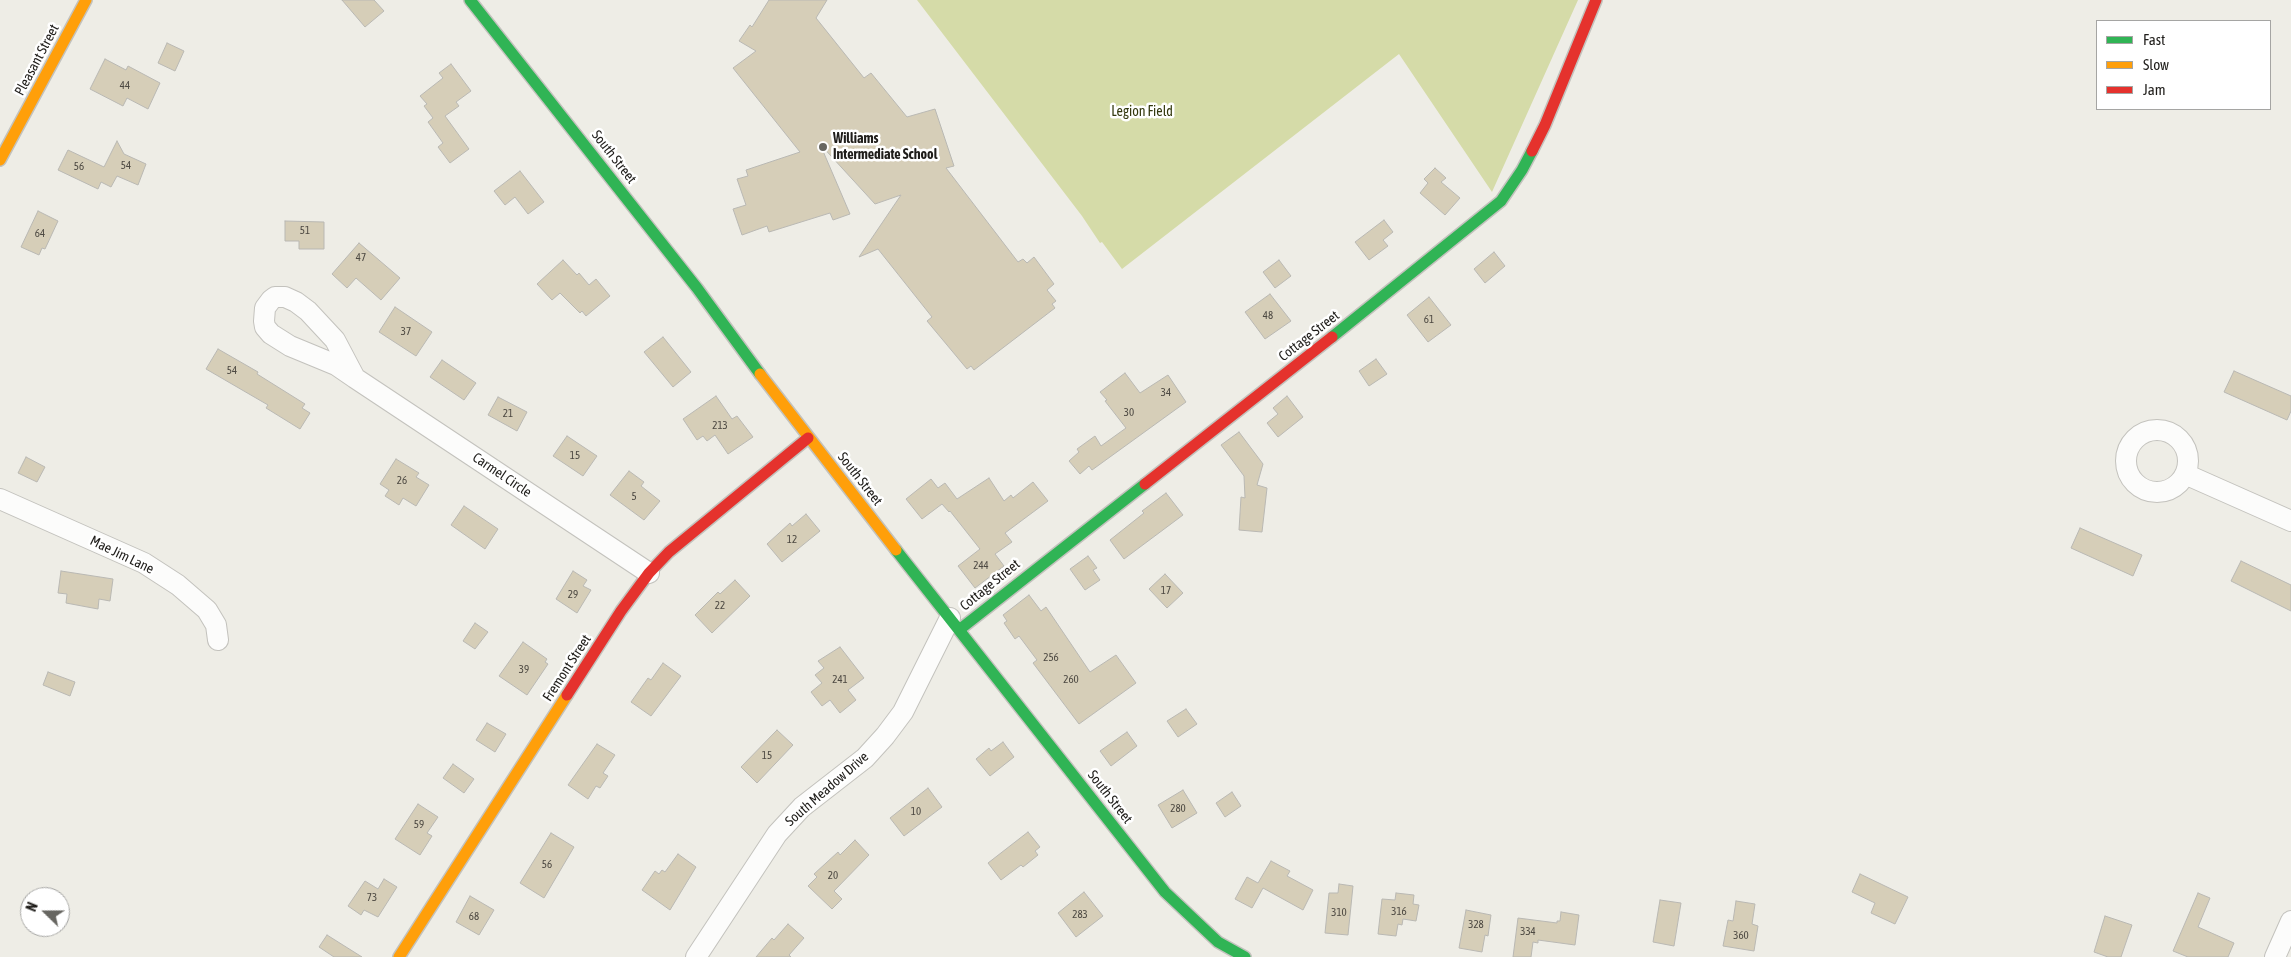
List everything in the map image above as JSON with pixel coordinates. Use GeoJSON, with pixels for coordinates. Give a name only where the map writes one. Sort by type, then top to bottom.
{"type":"FeatureCollection","features":[{"type":"Feature","properties":{"kind":"street","name":"Pleasant Street"},"geometry":{"type":"LineString","coordinates":[[0,160],[86,0]]}},
{"type":"Feature","properties":{"kind":"street","name":"South Street"},"geometry":{"type":"LineString","coordinates":[[470,0],[697,288],[808,438],[1165,892],[1202,929],[1239,956]]}},
{"type":"Feature","properties":{"kind":"street","name":"Cottage Street"},"geometry":{"type":"LineString","coordinates":[[954,624],[1349,324],[1501,201],[1522,170],[1544,125],[1596,0]]}},
{"type":"Feature","properties":{"kind":"street","name":"Carmel Circle"},"geometry":{"type":"LineString","coordinates":[[355,378],[335,340],[313,315],[290,299],[279,296],[271,300],[265,308],[264,321],[265,327],[271,334],[298,350],[336,365],[355,378],[649,573]]}},
{"type":"Feature","properties":{"kind":"street","name":"Fremont Street"},"geometry":{"type":"LineString","coordinates":[[399,957],[621,611],[649,573],[669,552],[808,438]]}},
{"type":"Feature","properties":{"kind":"street"},"geometry":{"type":"LineString","coordinates":[[2185,474],[2291,521]]}},
{"type":"Feature","properties":{"kind":"street","name":"Mae Jim Lane"},"geometry":{"type":"LineString","coordinates":[[0,499],[144,563],[178,584],[207,610],[216,625],[218,640]]}},
{"type":"Feature","properties":{"kind":"street","name":"South Meadow Drive"},"geometry":{"type":"LineString","coordinates":[[696,957],[777,834],[802,807],[864,758],[890,730],[903,712],[954,624]]}},
{"type":"Feature","properties":{"kind":"street"},"geometry":{"type":"LineString","coordinates":[[2275,957],[2291,920]]}},
{"type":"Feature","properties":{"kind":"green space","name":"Legion Field"},"geometry":{"type":"Polygon","coordinates":[[[917,0],[1578,0],[1492,192],[1399,54],[1122,269],[1102,242],[1100,243],[1082,216],[917,0]]]}},
{"type":"Feature","properties":{"kind":"building"},"geometry":{"type":"Polygon","coordinates":[[[342,0],[374,0],[384,11],[365,27],[342,0]]]}},
{"type":"Feature","properties":{"kind":"building"},"geometry":{"type":"Polygon","coordinates":[[[769,0],[827,0],[816,18],[864,78],[871,73],[907,117],[935,109],[954,166],[946,168],[1018,262],[1023,259],[1027,263],[1034,257],[1054,284],[1047,290],[1056,301],[1052,304],[1055,308],[974,370],[971,366],[967,369],[927,321],[932,317],[878,249],[859,257],[901,195],[875,204],[820,144],[850,214],[833,220],[830,213],[769,232],[767,226],[742,235],[733,209],[746,205],[737,179],[748,176],[746,170],[800,152],[733,68],[756,51],[739,41],[750,25],[752,27],[769,0]]]}},
{"type":"Feature","properties":{"kind":"building"},"geometry":{"type":"Polygon","coordinates":[[[167,43],[184,51],[175,71],[158,63],[167,43]]]}},
{"type":"Feature","properties":{"kind":"building"},"geometry":{"type":"Polygon","coordinates":[[[105,59],[126,70],[128,66],[160,83],[148,109],[127,98],[123,106],[90,89],[105,59]]]}},
{"type":"Feature","properties":{"kind":"building"},"geometry":{"type":"Polygon","coordinates":[[[451,64],[471,91],[456,102],[459,106],[445,116],[469,149],[450,163],[438,147],[443,143],[428,122],[433,118],[424,106],[427,104],[420,96],[443,78],[439,73],[451,64]]]}},
{"type":"Feature","properties":{"kind":"building"},"geometry":{"type":"Polygon","coordinates":[[[117,141],[124,154],[146,164],[138,185],[117,176],[111,187],[101,182],[98,189],[58,170],[68,150],[104,167],[117,141]]]}},
{"type":"Feature","properties":{"kind":"building"},"geometry":{"type":"Polygon","coordinates":[[[1435,168],[1446,178],[1441,182],[1460,198],[1445,215],[1420,193],[1428,183],[1424,179],[1435,168]]]}},
{"type":"Feature","properties":{"kind":"building"},"geometry":{"type":"Polygon","coordinates":[[[520,171],[544,202],[528,214],[515,197],[505,205],[494,191],[520,171]]]}},
{"type":"Feature","properties":{"kind":"building"},"geometry":{"type":"Polygon","coordinates":[[[38,211],[58,221],[45,249],[42,248],[39,255],[21,247],[38,211]]]}},
{"type":"Feature","properties":{"kind":"building"},"geometry":{"type":"Polygon","coordinates":[[[1384,220],[1393,232],[1383,240],[1388,246],[1369,260],[1355,242],[1384,220]]]}},
{"type":"Feature","properties":{"kind":"building"},"geometry":{"type":"Polygon","coordinates":[[[285,221],[324,222],[324,249],[299,249],[299,241],[285,241],[285,221]]]}},
{"type":"Feature","properties":{"kind":"building"},"geometry":{"type":"Polygon","coordinates":[[[359,243],[400,278],[381,300],[356,278],[347,288],[332,274],[359,243]]]}},
{"type":"Feature","properties":{"kind":"building"},"geometry":{"type":"Polygon","coordinates":[[[1494,252],[1505,266],[1485,283],[1474,269],[1494,252]]]}},
{"type":"Feature","properties":{"kind":"building"},"geometry":{"type":"Polygon","coordinates":[[[563,260],[577,275],[579,273],[589,285],[596,279],[610,296],[586,316],[582,311],[580,313],[560,293],[552,300],[537,284],[563,260]]]}},
{"type":"Feature","properties":{"kind":"building"},"geometry":{"type":"Polygon","coordinates":[[[1279,260],[1291,276],[1275,288],[1263,272],[1279,260]]]}},
{"type":"Feature","properties":{"kind":"building"},"geometry":{"type":"Polygon","coordinates":[[[1270,294],[1291,321],[1265,339],[1245,312],[1270,294]]]}},
{"type":"Feature","properties":{"kind":"building"},"geometry":{"type":"Polygon","coordinates":[[[1429,297],[1451,325],[1428,342],[1407,315],[1429,297]]]}},
{"type":"Feature","properties":{"kind":"building"},"geometry":{"type":"Polygon","coordinates":[[[395,307],[432,332],[416,356],[379,332],[395,307]]]}},
{"type":"Feature","properties":{"kind":"building"},"geometry":{"type":"Polygon","coordinates":[[[663,337],[691,372],[673,387],[644,352],[663,337]]]}},
{"type":"Feature","properties":{"kind":"building"},"geometry":{"type":"Polygon","coordinates":[[[218,349],[258,372],[257,374],[305,404],[302,408],[310,413],[300,429],[266,408],[268,405],[206,369],[218,349]]]}},
{"type":"Feature","properties":{"kind":"building"},"geometry":{"type":"Polygon","coordinates":[[[1376,359],[1387,374],[1369,386],[1359,371],[1376,359]]]}},
{"type":"Feature","properties":{"kind":"building"},"geometry":{"type":"Polygon","coordinates":[[[442,360],[476,383],[464,400],[430,377],[442,360]]]}},
{"type":"Feature","properties":{"kind":"building"},"geometry":{"type":"Polygon","coordinates":[[[2234,371],[2291,396],[2291,411],[2287,420],[2224,392],[2234,371]]]}},
{"type":"Feature","properties":{"kind":"building"},"geometry":{"type":"Polygon","coordinates":[[[1125,373],[1140,393],[1168,375],[1186,402],[1092,470],[1089,466],[1080,474],[1069,461],[1079,452],[1077,449],[1095,436],[1101,446],[1126,428],[1100,392],[1125,373]]]}},
{"type":"Feature","properties":{"kind":"building"},"geometry":{"type":"Polygon","coordinates":[[[716,396],[732,419],[737,416],[753,437],[728,454],[715,435],[707,441],[703,436],[697,440],[683,419],[716,396]]]}},
{"type":"Feature","properties":{"kind":"building"},"geometry":{"type":"Polygon","coordinates":[[[1287,396],[1303,417],[1278,437],[1267,423],[1278,414],[1273,408],[1287,396]]]}},
{"type":"Feature","properties":{"kind":"building"},"geometry":{"type":"Polygon","coordinates":[[[498,397],[527,412],[517,431],[488,415],[498,397]]]}},
{"type":"Feature","properties":{"kind":"building"},"geometry":{"type":"Polygon","coordinates":[[[1239,432],[1263,464],[1257,485],[1267,488],[1262,532],[1239,530],[1241,497],[1245,498],[1244,476],[1221,445],[1239,432]]]}},
{"type":"Feature","properties":{"kind":"building"},"geometry":{"type":"Polygon","coordinates":[[[567,436],[597,456],[583,476],[553,456],[567,436]]]}},
{"type":"Feature","properties":{"kind":"building"},"geometry":{"type":"Polygon","coordinates":[[[26,457],[45,467],[37,482],[18,473],[26,457]]]}},
{"type":"Feature","properties":{"kind":"building"},"geometry":{"type":"Polygon","coordinates":[[[396,459],[419,473],[416,477],[429,485],[416,506],[403,498],[399,505],[385,496],[389,490],[380,484],[396,459]]]}},
{"type":"Feature","properties":{"kind":"building"},"geometry":{"type":"Polygon","coordinates":[[[629,471],[644,482],[641,486],[660,501],[644,520],[610,495],[629,471]]]}},
{"type":"Feature","properties":{"kind":"building"},"geometry":{"type":"Polygon","coordinates":[[[989,478],[1004,501],[1011,495],[1013,498],[1033,482],[1048,501],[1005,533],[1012,542],[995,554],[1004,566],[975,588],[958,566],[980,549],[950,511],[942,504],[922,519],[906,499],[931,479],[938,488],[945,483],[957,499],[989,478]]]}},
{"type":"Feature","properties":{"kind":"building"},"geometry":{"type":"Polygon","coordinates":[[[1166,493],[1183,515],[1124,559],[1110,540],[1144,513],[1142,511],[1166,493]]]}},
{"type":"Feature","properties":{"kind":"building"},"geometry":{"type":"Polygon","coordinates":[[[464,506],[498,529],[485,549],[451,525],[464,506]]]}},
{"type":"Feature","properties":{"kind":"building"},"geometry":{"type":"Polygon","coordinates":[[[806,514],[820,531],[782,562],[767,544],[790,523],[792,526],[806,514]]]}},
{"type":"Feature","properties":{"kind":"building"},"geometry":{"type":"Polygon","coordinates":[[[2080,528],[2142,555],[2133,576],[2071,548],[2080,528]]]}},
{"type":"Feature","properties":{"kind":"building"},"geometry":{"type":"Polygon","coordinates":[[[1088,556],[1097,568],[1093,570],[1100,580],[1085,590],[1070,569],[1088,556]]]}},
{"type":"Feature","properties":{"kind":"building"},"geometry":{"type":"Polygon","coordinates":[[[2241,561],[2291,585],[2291,611],[2231,581],[2241,561]]]}},
{"type":"Feature","properties":{"kind":"building"},"geometry":{"type":"Polygon","coordinates":[[[61,571],[113,579],[110,601],[99,599],[98,609],[66,603],[67,594],[58,593],[61,571]]]}},
{"type":"Feature","properties":{"kind":"building"},"geometry":{"type":"Polygon","coordinates":[[[573,571],[587,580],[583,586],[591,590],[577,613],[556,599],[573,571]]]}},
{"type":"Feature","properties":{"kind":"building"},"geometry":{"type":"Polygon","coordinates":[[[1165,574],[1183,593],[1167,608],[1149,589],[1165,574]]]}},
{"type":"Feature","properties":{"kind":"building"},"geometry":{"type":"Polygon","coordinates":[[[735,580],[750,596],[712,633],[695,615],[718,592],[720,594],[735,580]]]}},
{"type":"Feature","properties":{"kind":"building"},"geometry":{"type":"Polygon","coordinates":[[[1029,595],[1041,611],[1046,607],[1090,672],[1116,655],[1136,683],[1079,724],[1033,663],[1037,660],[1019,636],[1015,639],[1004,623],[1007,621],[1003,615],[1029,595]]]}},
{"type":"Feature","properties":{"kind":"building"},"geometry":{"type":"Polygon","coordinates":[[[475,623],[488,632],[475,649],[463,641],[475,623]]]}},
{"type":"Feature","properties":{"kind":"building"},"geometry":{"type":"Polygon","coordinates":[[[523,642],[547,659],[545,662],[548,664],[527,695],[499,676],[523,642]]]}},
{"type":"Feature","properties":{"kind":"building"},"geometry":{"type":"Polygon","coordinates":[[[840,647],[864,678],[848,690],[856,700],[840,713],[830,700],[822,706],[811,692],[822,683],[815,675],[824,668],[818,661],[840,647]]]}},
{"type":"Feature","properties":{"kind":"building"},"geometry":{"type":"Polygon","coordinates":[[[663,663],[681,676],[651,716],[631,702],[648,678],[651,680],[663,663]]]}},
{"type":"Feature","properties":{"kind":"building"},"geometry":{"type":"Polygon","coordinates":[[[48,672],[75,682],[70,696],[43,685],[48,672]]]}},
{"type":"Feature","properties":{"kind":"building"},"geometry":{"type":"Polygon","coordinates":[[[1186,709],[1197,724],[1178,737],[1167,721],[1186,709]]]}},
{"type":"Feature","properties":{"kind":"building"},"geometry":{"type":"Polygon","coordinates":[[[487,723],[506,734],[495,752],[476,740],[487,723]]]}},
{"type":"Feature","properties":{"kind":"building"},"geometry":{"type":"Polygon","coordinates":[[[777,730],[793,745],[757,783],[741,767],[777,730]]]}},
{"type":"Feature","properties":{"kind":"building"},"geometry":{"type":"Polygon","coordinates":[[[1127,732],[1137,746],[1111,766],[1100,751],[1127,732]]]}},
{"type":"Feature","properties":{"kind":"building"},"geometry":{"type":"Polygon","coordinates":[[[1003,742],[1014,757],[990,776],[976,759],[989,748],[991,751],[1003,742]]]}},
{"type":"Feature","properties":{"kind":"building"},"geometry":{"type":"Polygon","coordinates":[[[597,744],[615,755],[603,773],[608,776],[600,788],[596,786],[588,799],[568,785],[597,744]]]}},
{"type":"Feature","properties":{"kind":"building"},"geometry":{"type":"Polygon","coordinates":[[[453,764],[474,779],[464,793],[443,778],[453,764]]]}},
{"type":"Feature","properties":{"kind":"building"},"geometry":{"type":"Polygon","coordinates":[[[928,788],[942,807],[904,836],[890,818],[928,788]]]}},
{"type":"Feature","properties":{"kind":"building"},"geometry":{"type":"Polygon","coordinates":[[[1183,790],[1197,813],[1172,828],[1158,805],[1183,790]]]}},
{"type":"Feature","properties":{"kind":"building"},"geometry":{"type":"Polygon","coordinates":[[[1232,792],[1241,806],[1225,817],[1216,803],[1232,792]]]}},
{"type":"Feature","properties":{"kind":"building"},"geometry":{"type":"Polygon","coordinates":[[[418,804],[438,817],[427,833],[432,836],[420,855],[395,839],[418,804]]]}},
{"type":"Feature","properties":{"kind":"building"},"geometry":{"type":"Polygon","coordinates":[[[1028,832],[1040,847],[1035,851],[1038,855],[1023,867],[1021,865],[1001,880],[988,863],[1028,832]]]}},
{"type":"Feature","properties":{"kind":"building"},"geometry":{"type":"Polygon","coordinates":[[[551,833],[574,847],[544,898],[520,883],[551,833]]]}},
{"type":"Feature","properties":{"kind":"building"},"geometry":{"type":"Polygon","coordinates":[[[855,840],[869,855],[834,891],[842,899],[832,909],[808,886],[817,877],[814,874],[838,852],[840,855],[855,840]]]}},
{"type":"Feature","properties":{"kind":"building"},"geometry":{"type":"Polygon","coordinates":[[[678,854],[696,867],[670,910],[642,890],[655,871],[659,874],[662,870],[665,872],[678,854]]]}},
{"type":"Feature","properties":{"kind":"building"},"geometry":{"type":"Polygon","coordinates":[[[1271,861],[1290,871],[1287,876],[1313,890],[1303,910],[1263,888],[1252,908],[1235,899],[1247,877],[1258,883],[1271,861]]]}},
{"type":"Feature","properties":{"kind":"building"},"geometry":{"type":"Polygon","coordinates":[[[1860,874],[1908,897],[1895,924],[1871,913],[1875,903],[1852,892],[1860,874]]]}},
{"type":"Feature","properties":{"kind":"building"},"geometry":{"type":"Polygon","coordinates":[[[384,879],[397,887],[378,917],[364,910],[361,915],[348,906],[365,881],[378,889],[384,879]]]}},
{"type":"Feature","properties":{"kind":"building"},"geometry":{"type":"Polygon","coordinates":[[[1339,884],[1353,886],[1348,935],[1325,933],[1329,893],[1338,893],[1339,884]]]}},
{"type":"Feature","properties":{"kind":"building"},"geometry":{"type":"Polygon","coordinates":[[[1084,892],[1103,916],[1076,937],[1058,913],[1084,892]]]}},
{"type":"Feature","properties":{"kind":"building"},"geometry":{"type":"Polygon","coordinates":[[[1396,893],[1414,895],[1413,904],[1419,905],[1416,921],[1403,919],[1402,925],[1398,924],[1396,936],[1378,934],[1382,899],[1395,900],[1396,893]]]}},
{"type":"Feature","properties":{"kind":"building"},"geometry":{"type":"Polygon","coordinates":[[[2198,893],[2210,898],[2198,927],[2234,943],[2228,957],[2188,957],[2173,951],[2198,893]]]}},
{"type":"Feature","properties":{"kind":"building"},"geometry":{"type":"Polygon","coordinates":[[[470,896],[494,910],[479,935],[456,922],[470,896]]]}},
{"type":"Feature","properties":{"kind":"building"},"geometry":{"type":"Polygon","coordinates":[[[1660,900],[1681,903],[1674,946],[1653,942],[1660,900]]]}},
{"type":"Feature","properties":{"kind":"building"},"geometry":{"type":"Polygon","coordinates":[[[1736,901],[1755,904],[1752,924],[1758,926],[1754,951],[1723,946],[1728,920],[1733,921],[1736,901]]]}},
{"type":"Feature","properties":{"kind":"building"},"geometry":{"type":"Polygon","coordinates":[[[1466,910],[1491,915],[1488,936],[1485,935],[1482,952],[1459,948],[1466,910]]]}},
{"type":"Feature","properties":{"kind":"building"},"geometry":{"type":"Polygon","coordinates":[[[1561,912],[1579,915],[1575,945],[1538,940],[1538,943],[1533,942],[1531,957],[1513,957],[1518,918],[1557,923],[1557,921],[1560,921],[1561,912]]]}},
{"type":"Feature","properties":{"kind":"building"},"geometry":{"type":"Polygon","coordinates":[[[2105,916],[2132,925],[2121,957],[2108,957],[2094,952],[2105,916]]]}},
{"type":"Feature","properties":{"kind":"building"},"geometry":{"type":"Polygon","coordinates":[[[788,924],[804,938],[789,955],[791,957],[756,957],[772,938],[774,940],[788,924]]]}},
{"type":"Feature","properties":{"kind":"building"},"geometry":{"type":"Polygon","coordinates":[[[327,935],[362,957],[334,957],[319,947],[327,935]]]}},
{"type":"Feature","properties":{"kind":"traffic: fast"},"geometry":{"type":"LineString","coordinates":[[470,0],[697,288],[760,374]]}},
{"type":"Feature","properties":{"kind":"traffic: fast"},"geometry":{"type":"LineString","coordinates":[[1332,337],[1501,201],[1522,170],[1532,151]]}},
{"type":"Feature","properties":{"kind":"traffic: fast"},"geometry":{"type":"LineString","coordinates":[[959,630],[1145,484]]}},
{"type":"Feature","properties":{"kind":"traffic: fast"},"geometry":{"type":"LineString","coordinates":[[896,550],[1165,892],[1218,942],[1245,957]]}},
{"type":"Feature","properties":{"kind":"traffic: slow"},"geometry":{"type":"LineString","coordinates":[[0,160],[86,0]]}},
{"type":"Feature","properties":{"kind":"traffic: slow"},"geometry":{"type":"LineString","coordinates":[[760,374],[896,550]]}},
{"type":"Feature","properties":{"kind":"traffic: slow"},"geometry":{"type":"LineString","coordinates":[[399,957],[567,695]]}},
{"type":"Feature","properties":{"kind":"traffic: jam"},"geometry":{"type":"LineString","coordinates":[[1532,151],[1545,125],[1596,0]]}},
{"type":"Feature","properties":{"kind":"traffic: jam"},"geometry":{"type":"LineString","coordinates":[[1145,484],[1332,337]]}},
{"type":"Feature","properties":{"kind":"traffic: jam"},"geometry":{"type":"LineString","coordinates":[[567,695],[621,611],[649,573],[669,552],[808,438]]}},
{"type":"Feature","properties":{"kind":"place","name":"Williams Intermediate School"},"geometry":{"type":"Point","coordinates":[823,147]}}]}
